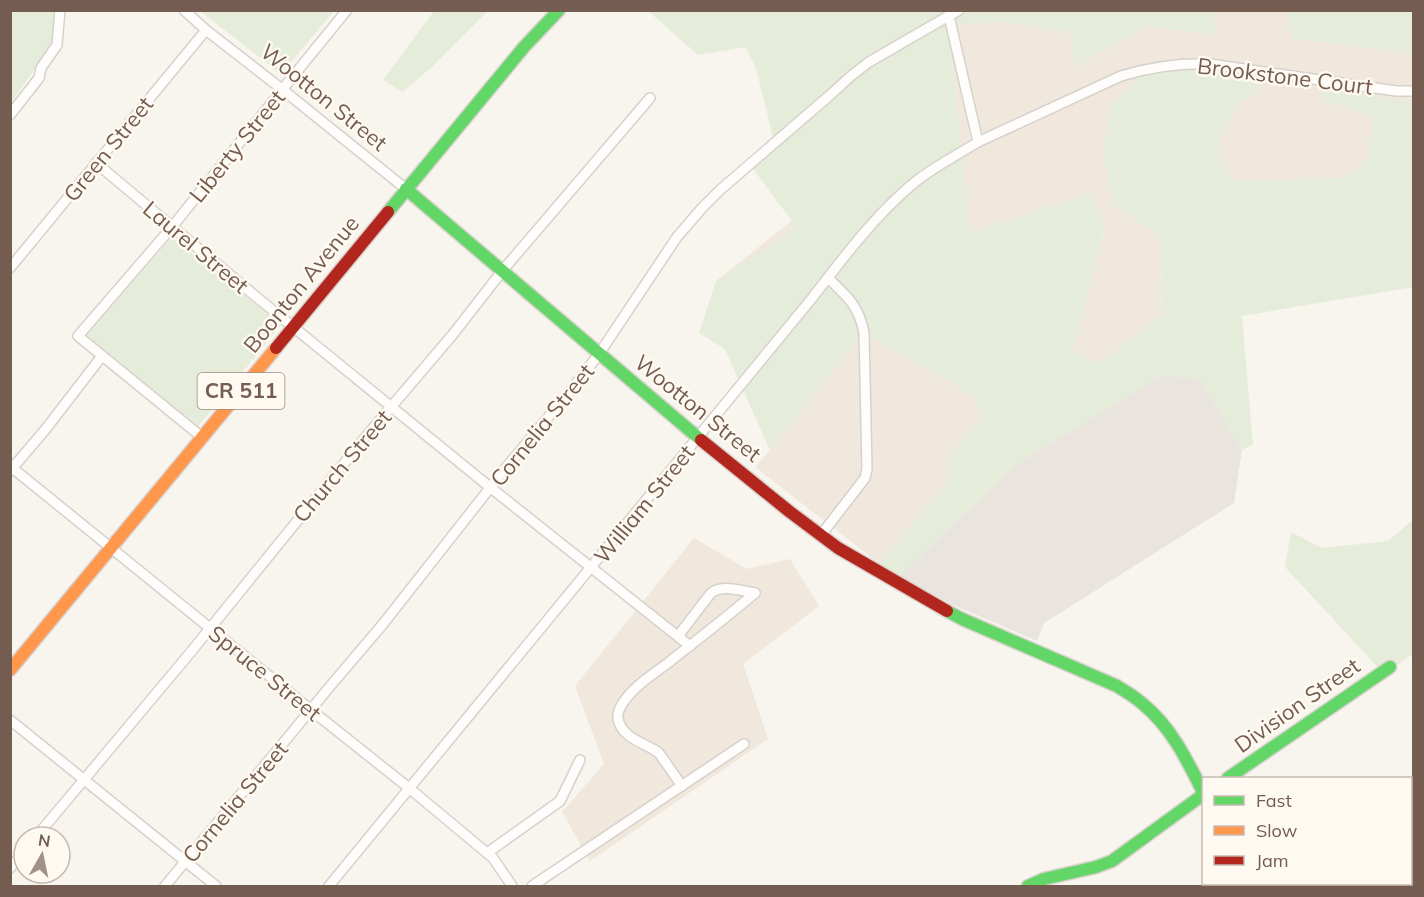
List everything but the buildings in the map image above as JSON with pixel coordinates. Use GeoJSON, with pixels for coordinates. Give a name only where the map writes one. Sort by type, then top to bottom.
{"type":"FeatureCollection","features":[{"type":"Feature","properties":{"kind":"street"},"geometry":{"type":"LineString","coordinates":[[10,116],[39,78],[41,68],[57,45],[60,10]]}},
{"type":"Feature","properties":{"kind":"street","name":"Liberty Street"},"geometry":{"type":"LineString","coordinates":[[102,356],[78,336],[172,227],[347,10]]}},
{"type":"Feature","properties":{"kind":"street","name":"Boonton Avenue"},"geometry":{"type":"LineString","coordinates":[[10,670],[524,47],[559,10]]}},
{"type":"Feature","properties":{"kind":"street","name":"Cornelia Street"},"geometry":{"type":"LineString","coordinates":[[165,886],[382,624],[599,354],[677,237],[720,190],[851,76],[869,62],[959,10]]}},
{"type":"Feature","properties":{"kind":"street","name":"Wootton Street"},"geometry":{"type":"LineString","coordinates":[[186,11],[206,30],[406,189],[698,437],[821,536],[862,563],[962,619],[1117,686],[1134,696],[1148,708],[1173,737],[1202,792]]}},
{"type":"Feature","properties":{"kind":"street"},"geometry":{"type":"LineString","coordinates":[[949,16],[978,142]]}},
{"type":"Feature","properties":{"kind":"street","name":"Green Street"},"geometry":{"type":"LineString","coordinates":[[10,268],[206,30]]}},
{"type":"Feature","properties":{"kind":"street","name":"Brookstone Court"},"geometry":{"type":"LineString","coordinates":[[978,142],[1121,76],[1140,70],[1189,63],[1210,64],[1396,91],[1413,91]]}},
{"type":"Feature","properties":{"kind":"street","name":"Church Street"},"geometry":{"type":"LineString","coordinates":[[46,825],[391,406],[454,333],[503,270],[650,98]]}},
{"type":"Feature","properties":{"kind":"street","name":"William Street"},"geometry":{"type":"LineString","coordinates":[[329,886],[860,237],[899,196],[926,174],[978,142]]}},
{"type":"Feature","properties":{"kind":"street","name":"Laurel Street"},"geometry":{"type":"LineString","coordinates":[[96,163],[490,488],[690,646]]}},
{"type":"Feature","properties":{"kind":"street"},"geometry":{"type":"LineString","coordinates":[[821,536],[865,478],[867,469],[862,321],[850,299],[828,278]]}},
{"type":"Feature","properties":{"kind":"street"},"geometry":{"type":"LineString","coordinates":[[11,469],[45,430],[102,356],[203,438]]}},
{"type":"Feature","properties":{"kind":"street","name":"Spruce Street"},"geometry":{"type":"LineString","coordinates":[[11,469],[409,788],[493,858],[512,886]]}},
{"type":"Feature","properties":{"kind":"street"},"geometry":{"type":"LineString","coordinates":[[678,636],[716,589],[755,593],[637,687],[620,707],[618,713],[620,726],[638,742],[659,753],[682,786]]}},
{"type":"Feature","properties":{"kind":"street","name":"Division Street"},"geometry":{"type":"LineString","coordinates":[[1229,777],[1390,667]]}},
{"type":"Feature","properties":{"kind":"street"},"geometry":{"type":"LineString","coordinates":[[10,720],[216,886]]}},
{"type":"Feature","properties":{"kind":"street"},"geometry":{"type":"LineString","coordinates":[[532,886],[744,744]]}},
{"type":"Feature","properties":{"kind":"street"},"geometry":{"type":"LineString","coordinates":[[487,853],[560,801],[580,760]]}},
{"type":"Feature","properties":{"kind":"street"},"geometry":{"type":"LineString","coordinates":[[1028,886],[1040,880],[1095,868],[1112,861],[1202,795]]}},
{"type":"Feature","properties":{"kind":"shaded area"},"geometry":{"type":"Polygon","coordinates":[[[1213,11],[1289,11],[1288,18],[1294,39],[1413,52],[1413,103],[1323,86],[1323,100],[1374,116],[1368,159],[1344,178],[1230,181],[1217,155],[1221,134],[1235,107],[1258,91],[1253,75],[1114,205],[1160,235],[1163,313],[1101,363],[1071,353],[1105,229],[970,233],[948,25],[1004,22],[1071,32],[1074,67],[1147,26],[1216,35],[1213,11]]]}},
{"type":"Feature","properties":{"kind":"shaded area"},"geometry":{"type":"Polygon","coordinates":[[[893,140],[983,416],[949,457],[951,479],[880,564],[755,467],[770,450],[725,349],[716,281],[893,140]]]}},
{"type":"Feature","properties":{"kind":"shaded area"},"geometry":{"type":"Polygon","coordinates":[[[1162,375],[1200,379],[1242,450],[1234,503],[1044,623],[1037,641],[951,604],[899,576],[1018,463],[1162,375]]]}},
{"type":"Feature","properties":{"kind":"shaded area"},"geometry":{"type":"Polygon","coordinates":[[[694,538],[747,569],[790,559],[819,606],[743,664],[768,739],[590,861],[562,812],[604,764],[575,686],[694,538]]]}},
{"type":"Feature","properties":{"kind":"green space"},"geometry":{"type":"Polygon","coordinates":[[[11,11],[57,11],[53,43],[11,103],[11,11]]]}},
{"type":"Feature","properties":{"kind":"green space"},"geometry":{"type":"Polygon","coordinates":[[[200,11],[334,11],[281,74],[200,11]]]}},
{"type":"Feature","properties":{"kind":"green space"},"geometry":{"type":"Polygon","coordinates":[[[434,11],[488,11],[432,67],[402,92],[383,80],[434,11]]]}},
{"type":"Feature","properties":{"kind":"green space"},"geometry":{"type":"Polygon","coordinates":[[[648,11],[1213,11],[1216,35],[1147,26],[1074,68],[1070,32],[1004,22],[948,25],[970,233],[1092,193],[1105,228],[1072,352],[1101,363],[1163,313],[1160,236],[1114,205],[1103,153],[1111,105],[1140,76],[1164,69],[1253,75],[1258,91],[1235,107],[1221,134],[1217,155],[1231,181],[1344,178],[1368,159],[1373,116],[1323,100],[1323,86],[1413,103],[1413,287],[1242,316],[1253,445],[1242,450],[1200,379],[1162,375],[1018,463],[899,576],[880,564],[950,479],[949,457],[983,416],[974,396],[863,332],[770,450],[725,349],[699,333],[716,281],[797,228],[750,165],[775,145],[756,69],[746,47],[698,55],[648,11]]]}},
{"type":"Feature","properties":{"kind":"green space"},"geometry":{"type":"Polygon","coordinates":[[[1289,11],[1413,11],[1413,52],[1293,39],[1288,17],[1289,11]]]}},
{"type":"Feature","properties":{"kind":"green space"},"geometry":{"type":"Polygon","coordinates":[[[172,237],[281,325],[197,428],[86,336],[172,237]]]}},
{"type":"Feature","properties":{"kind":"green space"},"geometry":{"type":"Polygon","coordinates":[[[1413,520],[1413,654],[1384,674],[1285,567],[1291,532],[1322,548],[1388,541],[1413,520]]]}},
{"type":"Feature","properties":{"kind":"traffic: fast"},"geometry":{"type":"LineString","coordinates":[[388,212],[524,47],[559,10]]}},
{"type":"Feature","properties":{"kind":"traffic: fast"},"geometry":{"type":"LineString","coordinates":[[406,189],[701,440]]}},
{"type":"Feature","properties":{"kind":"traffic: fast"},"geometry":{"type":"LineString","coordinates":[[947,611],[1117,686],[1134,697],[1163,724],[1202,790]]}},
{"type":"Feature","properties":{"kind":"traffic: fast"},"geometry":{"type":"LineString","coordinates":[[1229,777],[1390,667]]}},
{"type":"Feature","properties":{"kind":"traffic: fast"},"geometry":{"type":"LineString","coordinates":[[1028,886],[1044,879],[1112,861],[1202,795]]}},
{"type":"Feature","properties":{"kind":"traffic: slow"},"geometry":{"type":"LineString","coordinates":[[10,670],[276,348]]}},
{"type":"Feature","properties":{"kind":"traffic: jam"},"geometry":{"type":"LineString","coordinates":[[276,348],[388,212]]}},
{"type":"Feature","properties":{"kind":"traffic: jam"},"geometry":{"type":"LineString","coordinates":[[701,440],[838,548],[947,611]]}}]}
